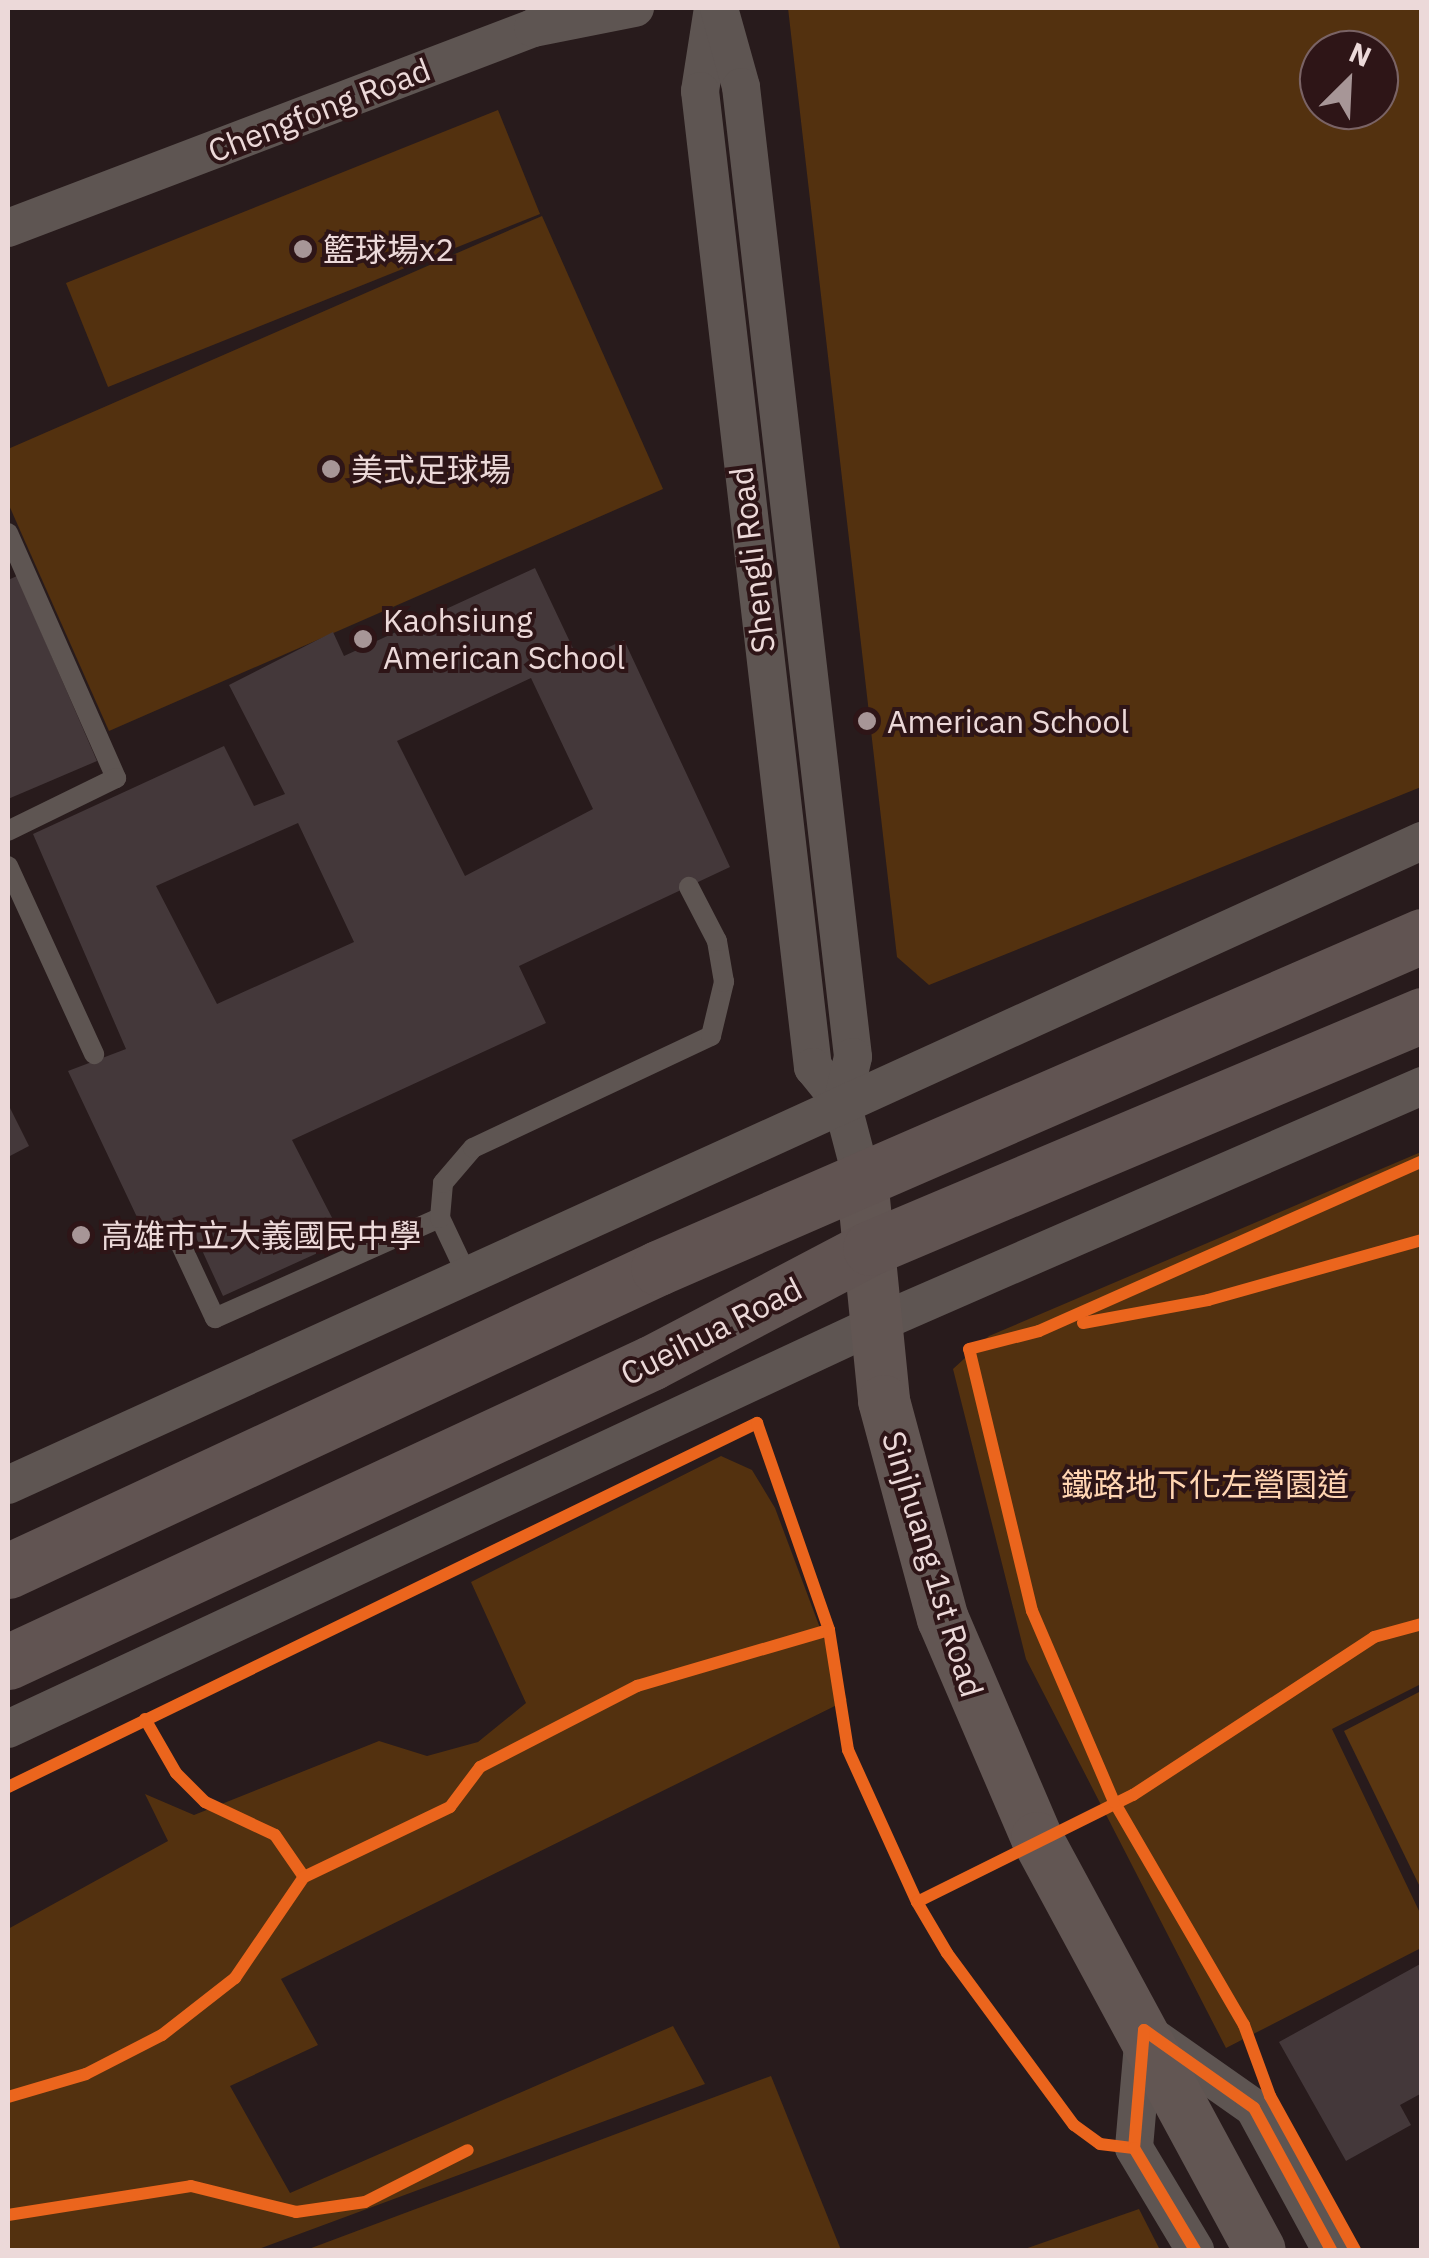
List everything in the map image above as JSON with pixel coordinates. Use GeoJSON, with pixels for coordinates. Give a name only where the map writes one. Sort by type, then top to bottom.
{"type":"FeatureCollection","features":[{"type":"Feature","properties":{"kind":"main road"},"geometry":{"type":"LineString","coordinates":[[8,1571],[862,1179],[1422,936]]}},
{"type":"Feature","properties":{"kind":"main road","name":"Cueihua Road"},"geometry":{"type":"LineString","coordinates":[[8,1662],[651,1363],[870,1248],[1422,1015]]}},
{"type":"Feature","properties":{"kind":"street","name":"Chengfong Road"},"geometry":{"type":"LineString","coordinates":[[8,228],[533,28],[635,8]]}},
{"type":"Feature","properties":{"kind":"street","name":"Shengli Road"},"geometry":{"type":"LineString","coordinates":[[716,8],[700,91],[813,1067],[842,1103],[862,1179]]}},
{"type":"Feature","properties":{"kind":"street"},"geometry":{"type":"LineString","coordinates":[[8,1485],[1422,841]]}},
{"type":"Feature","properties":{"kind":"street","name":"Cueihua Road"},"geometry":{"type":"LineString","coordinates":[[8,1729],[876,1324],[1422,1086]]}},
{"type":"Feature","properties":{"kind":"street","name":"Sinjhuang 1st Road"},"geometry":{"type":"LineString","coordinates":[[862,1179],[884,1401],[943,1619],[976,1708],[1037,1838],[1260,2250]]}},
{"type":"Feature","properties":{"kind":"street"},"geometry":{"type":"LineString","coordinates":[[1144,2030],[1134,2148],[1195,2250]]}},
{"type":"Feature","properties":{"kind":"street","name":"Sinjhuang 1st Road"},"geometry":{"type":"LineString","coordinates":[[1144,2030],[1254,2108],[1331,2250]]}},
{"type":"Feature","properties":{"kind":"lane"},"geometry":{"type":"LineString","coordinates":[[8,534],[116,778],[8,832]]}},
{"type":"Feature","properties":{"kind":"lane"},"geometry":{"type":"LineString","coordinates":[[8,866],[94,1054]]}},
{"type":"Feature","properties":{"kind":"lane"},"geometry":{"type":"LineString","coordinates":[[467,1275],[440,1218],[442,1184],[473,1148],[711,1036],[724,982],[717,941],[689,886]]}},
{"type":"Feature","properties":{"kind":"lane"},"geometry":{"type":"LineString","coordinates":[[180,1243],[215,1318],[440,1218]]}},
{"type":"Feature","properties":{"kind":"green space"},"geometry":{"type":"Polygon","coordinates":[[[788,8],[1421,8],[1421,787],[929,985],[897,957],[788,8]]]}},
{"type":"Feature","properties":{"kind":"green space","name":"籃球場x2"},"geometry":{"type":"Polygon","coordinates":[[[498,110],[540,214],[108,387],[66,283],[498,110]]]}},
{"type":"Feature","properties":{"kind":"green space","name":"美式足球場"},"geometry":{"type":"Polygon","coordinates":[[[542,216],[663,489],[109,731],[8,503],[8,449],[542,216]]]}},
{"type":"Feature","properties":{"kind":"green space","name":"鐵路地下化左營園道"},"geometry":{"type":"Polygon","coordinates":[[[1421,1152],[1421,1684],[1332,1729],[1421,1915],[1421,1948],[1226,2048],[1026,1659],[953,1369],[989,1336],[1421,1152]]]}},
{"type":"Feature","properties":{"kind":"green space"},"geometry":{"type":"Polygon","coordinates":[[[721,1456],[752,1470],[775,1508],[847,1700],[281,1979],[318,2045],[230,2086],[290,2193],[673,2026],[705,2084],[256,2250],[8,2250],[8,1929],[168,1841],[145,1794],[194,1815],[379,1741],[427,1756],[478,1742],[526,1703],[471,1582],[721,1456]]]}},
{"type":"Feature","properties":{"kind":"green space"},"geometry":{"type":"Polygon","coordinates":[[[771,2076],[841,2250],[306,2250],[771,2076]]]}},
{"type":"Feature","properties":{"kind":"green space"},"geometry":{"type":"Polygon","coordinates":[[[1139,2209],[1160,2250],[1022,2250],[1139,2209]]]}},
{"type":"Feature","properties":{"kind":"shaded area"},"geometry":{"type":"Polygon","coordinates":[[[1421,1691],[1421,1889],[1344,1731],[1421,1691]]]}},
{"type":"Feature","properties":{"kind":"building"},"geometry":{"type":"Polygon","coordinates":[[[535,568],[579,661],[624,640],[730,867],[519,966],[546,1023],[292,1140],[344,1241],[223,1296],[195,1235],[153,1251],[68,1071],[126,1049],[33,834],[224,746],[254,806],[285,794],[229,685],[333,632],[344,656],[535,568]],[[531,678],[397,741],[465,876],[593,809],[531,678]],[[298,823],[156,886],[217,1004],[354,942],[298,823]]]}},
{"type":"Feature","properties":{"kind":"building"},"geometry":{"type":"Polygon","coordinates":[[[17,576],[97,761],[8,799],[8,580],[17,576]]]}},
{"type":"Feature","properties":{"kind":"building"},"geometry":{"type":"Polygon","coordinates":[[[8,1104],[29,1146],[8,1157],[8,1104]]]}},
{"type":"Feature","properties":{"kind":"building"},"geometry":{"type":"Polygon","coordinates":[[[1422,1963],[1422,2093],[1400,2105],[1411,2125],[1346,2161],[1279,2042],[1422,1963]]]}},
{"type":"Feature","properties":{"kind":"cycle path"},"geometry":{"type":"LineString","coordinates":[[1355,2250],[1270,2096],[1244,2025],[1114,1802],[1032,1611],[969,1349],[1039,1331],[1422,1161]]}},
{"type":"Feature","properties":{"kind":"cycle path"},"geometry":{"type":"LineString","coordinates":[[1083,1323],[1208,1300],[1422,1240]]}},
{"type":"Feature","properties":{"kind":"cycle path"},"geometry":{"type":"LineString","coordinates":[[8,1787],[757,1423],[829,1630],[848,1750],[917,1902],[947,1953],[1074,2125],[1100,2144],[1134,2148]]}},
{"type":"Feature","properties":{"kind":"cycle path"},"geometry":{"type":"LineString","coordinates":[[917,1902],[1133,1795],[1374,1637],[1422,1624]]}},
{"type":"Feature","properties":{"kind":"cycle path"},"geometry":{"type":"LineString","coordinates":[[8,2097],[86,2074],[162,2035],[235,1978],[304,1877],[450,1807],[480,1767],[637,1686],[829,1630]]}},
{"type":"Feature","properties":{"kind":"cycle path"},"geometry":{"type":"LineString","coordinates":[[145,1719],[176,1773],[205,1802],[275,1835],[304,1877]]}},
{"type":"Feature","properties":{"kind":"cycle path"},"geometry":{"type":"LineString","coordinates":[[1144,2030],[1254,2108],[1331,2250]]}},
{"type":"Feature","properties":{"kind":"cycle path"},"geometry":{"type":"LineString","coordinates":[[1144,2030],[1134,2148],[1195,2250]]}},
{"type":"Feature","properties":{"kind":"cycle path"},"geometry":{"type":"LineString","coordinates":[[8,2215],[191,2186],[296,2212],[365,2202],[468,2150]]}},
{"type":"Feature","properties":{"kind":"place","name":"籃球場x2"},"geometry":{"type":"Point","coordinates":[303,249]}},
{"type":"Feature","properties":{"kind":"place","name":"美式足球場"},"geometry":{"type":"Point","coordinates":[331,469]}},
{"type":"Feature","properties":{"kind":"place","name":"Kaohsiung American School"},"geometry":{"type":"Point","coordinates":[363,639]}},
{"type":"Feature","properties":{"kind":"place","name":"American School"},"geometry":{"type":"Point","coordinates":[867,721]}},
{"type":"Feature","properties":{"kind":"place","name":"高雄市立大義國民中學"},"geometry":{"type":"Point","coordinates":[81,1235]}}]}
